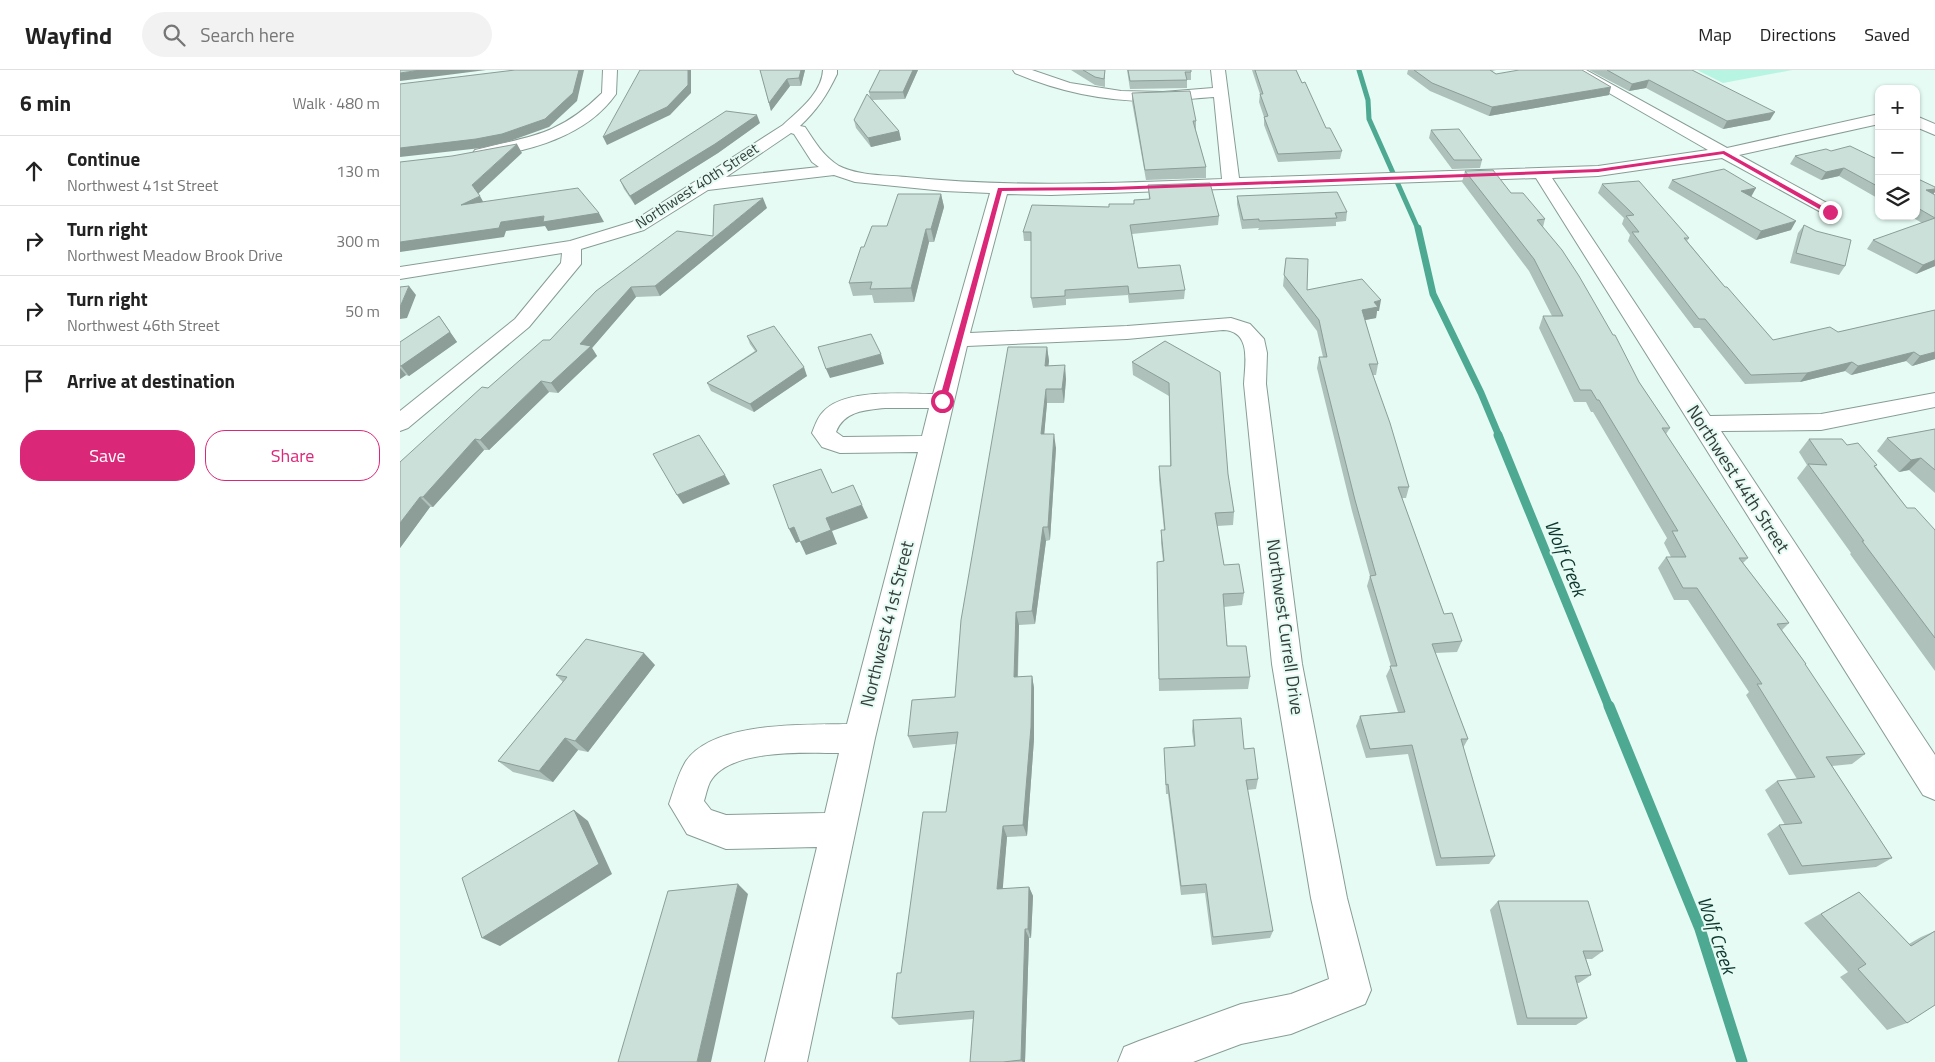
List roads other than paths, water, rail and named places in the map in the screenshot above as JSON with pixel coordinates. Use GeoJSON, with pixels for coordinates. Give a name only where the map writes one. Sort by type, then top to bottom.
{"type":"FeatureCollection","features":[{"type":"Feature","properties":{"kind":"street"},"geometry":{"type":"LineString","coordinates":[[463,156],[499,151],[549,136],[580,120],[609,94],[610,70]]}},
{"type":"Feature","properties":{"kind":"street","name":"Northwest 40th Street"},"geometry":{"type":"LineString","coordinates":[[400,273],[572,246],[638,226],[702,186],[788,128],[809,110],[820,95],[830,70]]}},
{"type":"Feature","properties":{"kind":"street"},"geometry":{"type":"LineString","coordinates":[[1020,70],[1057,85],[1115,94],[1156,97],[1220,92]]}},
{"type":"Feature","properties":{"kind":"street"},"geometry":{"type":"LineString","coordinates":[[1218,70],[1231,184]]}},
{"type":"Feature","properties":{"kind":"street"},"geometry":{"type":"LineString","coordinates":[[1576,70],[1830,212]]}},
{"type":"Feature","properties":{"kind":"street"},"geometry":{"type":"LineString","coordinates":[[1920,115],[1935,130]]}},
{"type":"Feature","properties":{"kind":"street"},"geometry":{"type":"LineString","coordinates":[[788,128],[799,130],[818,159],[835,170],[855,176],[897,182],[1000,189],[1103,189],[1598,171],[1724,153],[1875,120]]}},
{"type":"Feature","properties":{"kind":"street"},"geometry":{"type":"LineString","coordinates":[[702,186],[835,170]]}},
{"type":"Feature","properties":{"kind":"street","name":"Northwest 44th Street"},"geometry":{"type":"LineString","coordinates":[[1541,173],[1935,784]]}},
{"type":"Feature","properties":{"kind":"street","name":"Northwest 41st Street"},"geometry":{"type":"LineString","coordinates":[[786,1062],[859,738],[942,401],[1000,189]]}},
{"type":"Feature","properties":{"kind":"street"},"geometry":{"type":"LineString","coordinates":[[400,423],[522,323],[571,264],[572,246]]}},
{"type":"Feature","properties":{"kind":"street","name":"Northwest Currell Drive"},"geometry":{"type":"LineString","coordinates":[[958,340],[1127,334],[1223,323],[1241,326],[1253,336],[1257,346],[1255,384],[1287,664],[1329,898],[1351,990],[1291,1014],[1241,1024],[1139,1062]]}},
{"type":"Feature","properties":{"kind":"street"},"geometry":{"type":"LineString","coordinates":[[932,444],[840,445],[830,441],[824,433],[830,418],[844,407],[862,403],[942,401]]}},
{"type":"Feature","properties":{"kind":"street"},"geometry":{"type":"LineString","coordinates":[[1703,424],[1821,422],[1934,401]]}},
{"type":"Feature","properties":{"kind":"street"},"geometry":{"type":"LineString","coordinates":[[839,830],[726,832],[699,822],[686,804],[700,769],[724,751],[753,742],[859,738]]}},
{"type":"Feature","properties":{"kind":"waterway","name":"Wolf Creek"},"geometry":{"type":"LineString","coordinates":[[1359,70],[1368,100],[1369,119],[1418,229]]}},
{"type":"Feature","properties":{"kind":"waterway","name":"Wolf Creek"},"geometry":{"type":"LineString","coordinates":[[1418,228],[1433,294],[1481,393],[1499,436]]}},
{"type":"Feature","properties":{"kind":"waterway","name":"Wolf Creek"},"geometry":{"type":"LineString","coordinates":[[1498,435],[1609,707]]}},
{"type":"Feature","properties":{"kind":"waterway","name":"Wolf Creek"},"geometry":{"type":"LineString","coordinates":[[1609,706],[1700,929],[1742,1062]]}}]}
